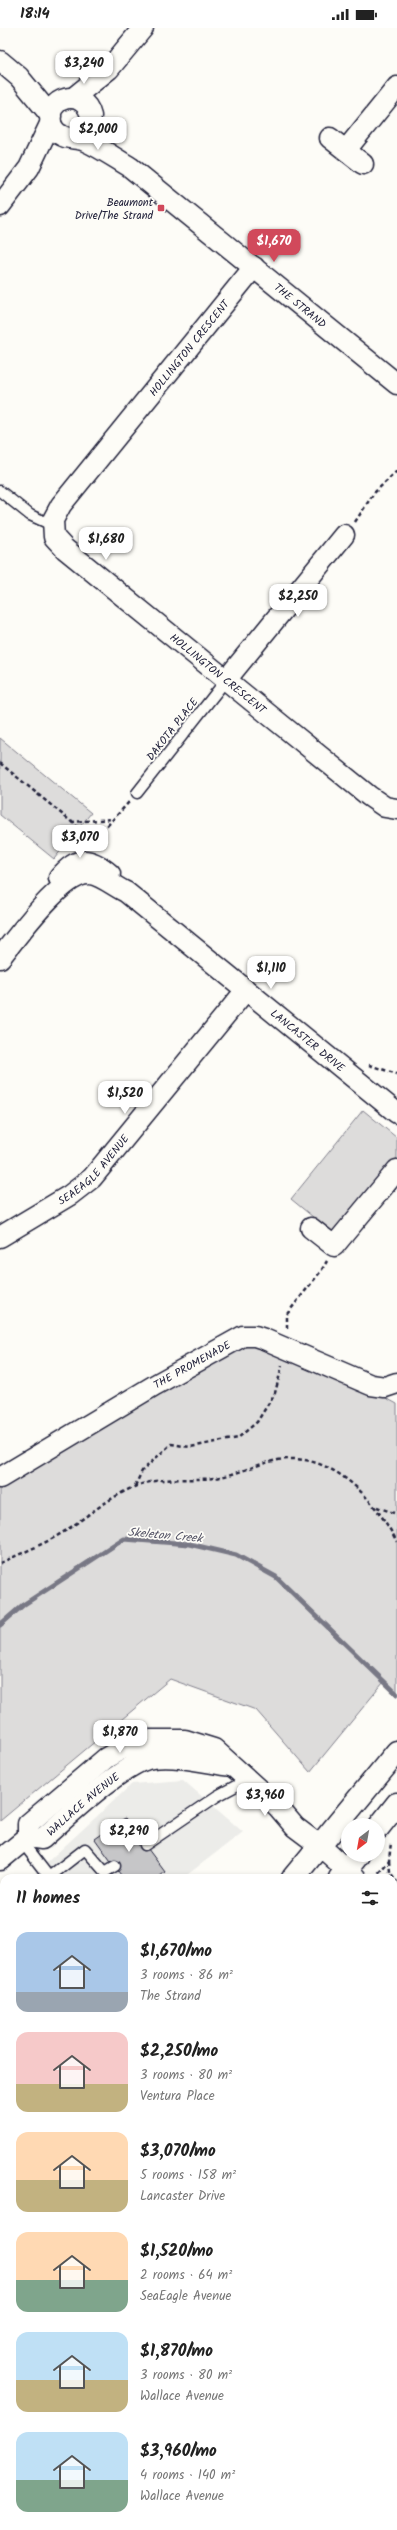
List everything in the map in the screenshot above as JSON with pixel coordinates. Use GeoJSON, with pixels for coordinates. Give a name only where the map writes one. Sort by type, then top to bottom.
{"type":"FeatureCollection","features":[{"type":"Feature","properties":{"kind":"main road"},"geometry":{"type":"LineString","coordinates":[[296,1874],[397,1752]]}},
{"type":"Feature","properties":{"kind":"main road"},"geometry":{"type":"LineString","coordinates":[[386,1832],[397,1804]]}},
{"type":"Feature","properties":{"kind":"street"},"geometry":{"type":"LineString","coordinates":[[0,206],[30,168],[56,104],[70,98],[109,69],[143,28]]}},
{"type":"Feature","properties":{"kind":"street"},"geometry":{"type":"LineString","coordinates":[[0,61],[19,77],[51,119],[58,133],[73,138]]}},
{"type":"Feature","properties":{"kind":"street"},"geometry":{"type":"LineString","coordinates":[[30,168],[87,130],[91,114],[109,69]]}},
{"type":"Feature","properties":{"kind":"street"},"geometry":{"type":"LineString","coordinates":[[19,77],[85,103],[91,114]]}},
{"type":"Feature","properties":{"kind":"street"},"geometry":{"type":"LineString","coordinates":[[346,150],[397,87]]}},
{"type":"Feature","properties":{"kind":"street","name":"THE STRAND"},"geometry":{"type":"LineString","coordinates":[[91,114],[130,167]]}},
{"type":"Feature","properties":{"kind":"street","name":"THE STRAND"},"geometry":{"type":"LineString","coordinates":[[73,138],[99,147],[130,167],[397,384]]}},
{"type":"Feature","properties":{"kind":"street"},"geometry":{"type":"LineString","coordinates":[[330,138],[363,164]]}},
{"type":"Feature","properties":{"kind":"street","name":"HOLLINGTON CRESCENT"},"geometry":{"type":"LineString","coordinates":[[254,267],[61,505],[52,525],[54,537],[65,549],[368,796],[385,806],[397,810]]}},
{"type":"Feature","properties":{"kind":"street"},"geometry":{"type":"LineString","coordinates":[[226,680],[344,535]]}},
{"type":"Feature","properties":{"kind":"street","name":"LANCASTER DRIVE"},"geometry":{"type":"LineString","coordinates":[[0,958],[45,903],[73,877],[80,875],[98,876],[126,892],[397,1113]]}},
{"type":"Feature","properties":{"kind":"street","name":"SEAEAGLE AVENUE"},"geometry":{"type":"LineString","coordinates":[[0,1237],[70,1195],[92,1178],[246,990]]}},
{"type":"Feature","properties":{"kind":"street"},"geometry":{"type":"LineString","coordinates":[[311,1228],[334,1246],[397,1170]]}},
{"type":"Feature","properties":{"kind":"street","name":"THE PROMENADE"},"geometry":{"type":"LineString","coordinates":[[0,1478],[233,1340],[255,1336],[286,1340],[371,1385],[385,1386],[397,1383]]}},
{"type":"Feature","properties":{"kind":"street","name":"WALLACE AVENUE"},"geometry":{"type":"LineString","coordinates":[[25,1840],[28,1824],[49,1804],[106,1758],[134,1744],[168,1739],[185,1740],[214,1749],[230,1766],[278,1807],[295,1827],[350,1870]]}},
{"type":"Feature","properties":{"kind":"street"},"geometry":{"type":"LineString","coordinates":[[0,1860],[25,1840]]}},
{"type":"Feature","properties":{"kind":"lane"},"geometry":{"type":"LineString","coordinates":[[0,491],[30,515],[52,525]]}},
{"type":"Feature","properties":{"kind":"lane","name":"DAKOTA PLACE"},"geometry":{"type":"LineString","coordinates":[[137,793],[226,680]]}},
{"type":"Feature","properties":{"kind":"lane"},"geometry":{"type":"LineString","coordinates":[[145,1845],[217,1796],[247,1780]]}},
{"type":"Feature","properties":{"kind":"lane"},"geometry":{"type":"LineString","coordinates":[[25,1840],[48,1874]]}},
{"type":"Feature","properties":{"kind":"lane"},"geometry":{"type":"LineString","coordinates":[[52,1874],[85,1849],[105,1872],[115,1866]]}},
{"type":"Feature","properties":{"kind":"path"},"geometry":{"type":"LineString","coordinates":[[344,535],[362,513],[374,493],[397,471]]}},
{"type":"Feature","properties":{"kind":"path"},"geometry":{"type":"LineString","coordinates":[[92,840],[137,793]]}},
{"type":"Feature","properties":{"kind":"path"},"geometry":{"type":"LineString","coordinates":[[71,822],[114,818]]}},
{"type":"Feature","properties":{"kind":"path"},"geometry":{"type":"LineString","coordinates":[[134,1486],[142,1471],[171,1444],[190,1447],[238,1438],[257,1422],[275,1393],[286,1340],[286,1314],[321,1271],[334,1246]]}},
{"type":"Feature","properties":{"kind":"path"},"geometry":{"type":"LineString","coordinates":[[0,1562],[48,1541],[107,1501],[134,1486],[155,1481],[215,1478],[277,1460],[300,1459],[323,1466],[345,1478],[376,1506],[397,1542]]}},
{"type":"Feature","properties":{"kind":"path"},"geometry":{"type":"LineString","coordinates":[[376,1506],[397,1514]]}},
{"type":"Feature","properties":{"kind":"path"},"geometry":{"type":"LineString","coordinates":[[386,1832],[391,1841],[389,1861],[391,1874]]}},
{"type":"Feature","properties":{"kind":"path"},"geometry":{"type":"LineString","coordinates":[[378,1874],[389,1861]]}},
{"type":"Feature","properties":{"kind":"shaded area"},"geometry":{"type":"Polygon","coordinates":[[[0,738],[91,813],[54,859],[0,815],[0,738]]]}},
{"type":"Feature","properties":{"kind":"shaded area"},"geometry":{"type":"Polygon","coordinates":[[[363,1110],[397,1138],[397,1158],[335,1235],[291,1199],[363,1110]]]}},
{"type":"Feature","properties":{"kind":"shaded area"},"geometry":{"type":"Polygon","coordinates":[[[252,1343],[379,1394],[397,1404],[397,1694],[383,1683],[310,1772],[256,1710],[170,1679],[0,1821],[0,1487],[235,1348],[252,1343]]]}},
{"type":"Feature","properties":{"kind":"shaded area"},"geometry":{"type":"Polygon","coordinates":[[[183,1780],[243,1832],[188,1874],[34,1874],[132,1784],[183,1780]]]}},
{"type":"Feature","properties":{"kind":"building"},"geometry":{"type":"Polygon","coordinates":[[[125,1818],[165,1872],[163,1874],[120,1874],[95,1839],[125,1818]]]}},
{"type":"Feature","properties":{"kind":"waterway","name":"Skeleton Creek"},"geometry":{"type":"LineString","coordinates":[[0,1625],[23,1605],[124,1539],[189,1544],[236,1555],[276,1577],[397,1694]]}},
{"type":"Feature","properties":{"kind":"place","name":"Beaumont Drive/The Strand"},"geometry":{"type":"Point","coordinates":[161,208]}}]}
